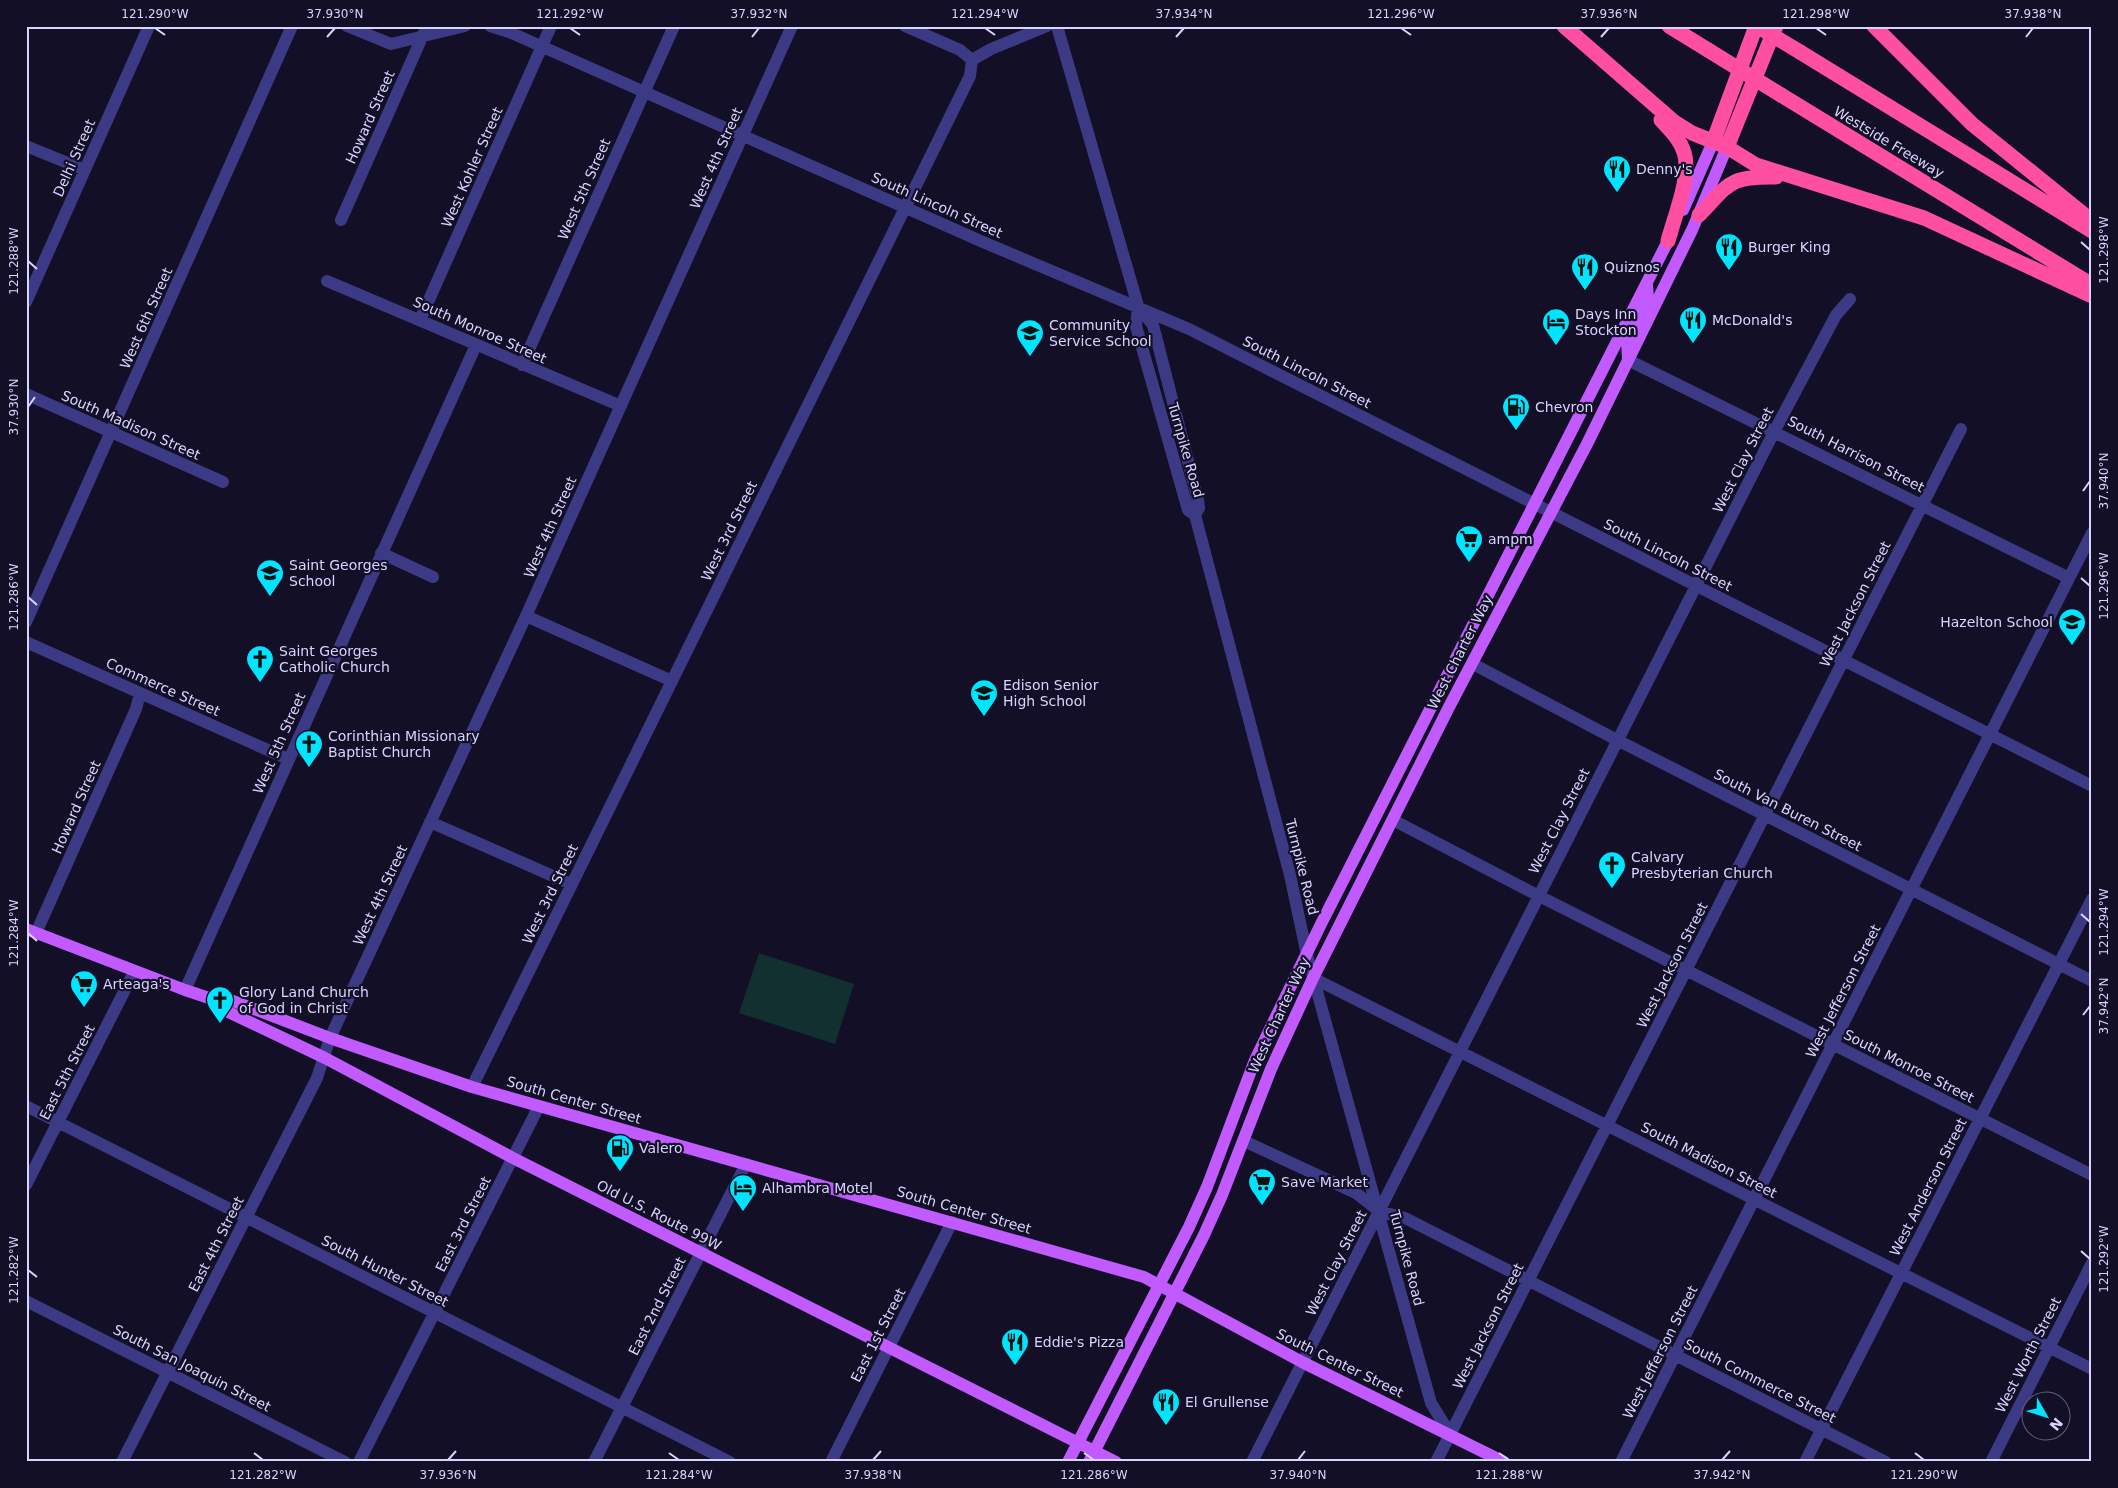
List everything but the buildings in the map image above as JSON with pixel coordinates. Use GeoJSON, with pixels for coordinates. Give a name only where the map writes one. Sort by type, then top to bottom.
{"type":"FeatureCollection","features":[{"type":"Feature","properties":{"kind":"highway"},"geometry":{"type":"LineString","coordinates":[[1564,26],[1673,122],[1720,144],[1756,165],[1790,178],[1883,204],[1924,218],[2092,296]]}},
{"type":"Feature","properties":{"kind":"highway","name":"Westside Freeway"},"geometry":{"type":"LineString","coordinates":[[1669,26],[2092,285]]}},
{"type":"Feature","properties":{"kind":"highway"},"geometry":{"type":"LineString","coordinates":[[1756,26],[2092,231]]}},
{"type":"Feature","properties":{"kind":"highway","name":"West Charter Way"},"geometry":{"type":"LineString","coordinates":[[1720,144],[1756,26]]}},
{"type":"Feature","properties":{"kind":"highway","name":"West Charter Way"},"geometry":{"type":"LineString","coordinates":[[1720,144],[1776,26]]}},
{"type":"Feature","properties":{"kind":"highway"},"geometry":{"type":"LineString","coordinates":[[1878,28],[1972,124],[2092,221]]}},
{"type":"Feature","properties":{"kind":"highway"},"geometry":{"type":"LineString","coordinates":[[1625,81],[1673,133],[1684,152],[1685,174],[1668,241]]}},
{"type":"Feature","properties":{"kind":"highway"},"geometry":{"type":"LineString","coordinates":[[1699,215],[1730,184],[1740,178],[1790,178]]}},
{"type":"Feature","properties":{"kind":"main road","name":"West Charter Way"},"geometry":{"type":"LineString","coordinates":[[1092,1456],[1204,1236],[1244,1141],[1271,1069],[1314,978],[1628,360],[1699,215],[1720,144]]}},
{"type":"Feature","properties":{"kind":"main road","name":"West Charter Way"},"geometry":{"type":"LineString","coordinates":[[1077,1443],[1207,1187],[1255,1060],[1646,282],[1720,144]]}},
{"type":"Feature","properties":{"kind":"main road"},"geometry":{"type":"LineString","coordinates":[[1628,360],[1627,341],[1648,300],[1646,282]]}},
{"type":"Feature","properties":{"kind":"main road"},"geometry":{"type":"LineString","coordinates":[[1473,664],[1470,654],[1485,620],[1483,606]]}},
{"type":"Feature","properties":{"kind":"main road"},"geometry":{"type":"LineString","coordinates":[[1393,820],[1388,814],[1407,773],[1402,766]]}},
{"type":"Feature","properties":{"kind":"main road","name":"Old U.S. Route 99W"},"geometry":{"type":"LineString","coordinates":[[31,931],[134,972],[212,999],[228,998],[330,1038]]}},
{"type":"Feature","properties":{"kind":"main road","name":"Old U.S. Route 99W"},"geometry":{"type":"LineString","coordinates":[[212,999],[222,1010],[325,1058],[513,1158],[1077,1443],[1092,1456],[1116,1462]]}},
{"type":"Feature","properties":{"kind":"main road","name":"South Center Street"},"geometry":{"type":"LineString","coordinates":[[330,1038],[472,1087],[1144,1277],[1302,1362],[1504,1462]]}},
{"type":"Feature","properties":{"kind":"main road"},"geometry":{"type":"LineString","coordinates":[[1068,1462],[1077,1443]]}},
{"type":"Feature","properties":{"kind":"street","name":"Delhi Street"},"geometry":{"type":"LineString","coordinates":[[26,302],[149,26]]}},
{"type":"Feature","properties":{"kind":"street","name":"West 6th Street"},"geometry":{"type":"LineString","coordinates":[[26,622],[292,26]]}},
{"type":"Feature","properties":{"kind":"street"},"geometry":{"type":"LineString","coordinates":[[347,26],[392,44],[425,31],[465,26]]}},
{"type":"Feature","properties":{"kind":"street","name":"South Lincoln Street"},"geometry":{"type":"LineString","coordinates":[[490,26],[542,46],[983,242],[1138,306],[1551,511],[1696,587],[2092,786]]}},
{"type":"Feature","properties":{"kind":"street","name":"West Kohler Street"},"geometry":{"type":"LineString","coordinates":[[420,320],[551,26]]}},
{"type":"Feature","properties":{"kind":"street","name":"West 5th Street"},"geometry":{"type":"LineString","coordinates":[[522,365],[674,26]]}},
{"type":"Feature","properties":{"kind":"street","name":"West 4th Street"},"geometry":{"type":"LineString","coordinates":[[330,1038],[526,616],[792,26]]}},
{"type":"Feature","properties":{"kind":"street"},"geometry":{"type":"LineString","coordinates":[[905,26],[960,50],[972,60],[991,49],[1041,27]]}},
{"type":"Feature","properties":{"kind":"street","name":"Turnpike Road"},"geometry":{"type":"LineString","coordinates":[[1057,26],[1138,306],[1136,326],[1138,335],[1188,510],[1195,515],[1290,875],[1307,955],[1431,1404],[1450,1434]]}},
{"type":"Feature","properties":{"kind":"street","name":"Howard Street"},"geometry":{"type":"LineString","coordinates":[[341,220],[425,31]]}},
{"type":"Feature","properties":{"kind":"street","name":"West 3rd Street"},"geometry":{"type":"LineString","coordinates":[[472,1087],[970,76],[972,60]]}},
{"type":"Feature","properties":{"kind":"street"},"geometry":{"type":"LineString","coordinates":[[26,146],[85,170]]}},
{"type":"Feature","properties":{"kind":"street","name":"South Monroe Street"},"geometry":{"type":"LineString","coordinates":[[327,281],[621,406]]}},
{"type":"Feature","properties":{"kind":"street","name":"West Clay Street"},"geometry":{"type":"LineString","coordinates":[[1252,1462],[1775,430],[1836,315],[1850,299]]}},
{"type":"Feature","properties":{"kind":"street","name":"Turnpike Road"},"geometry":{"type":"LineString","coordinates":[[1138,306],[1153,325],[1198,500],[1199,508],[1195,515]]}},
{"type":"Feature","properties":{"kind":"street","name":"West 5th Street"},"geometry":{"type":"LineString","coordinates":[[185,990],[476,345]]}},
{"type":"Feature","properties":{"kind":"street","name":"South Harrison Street"},"geometry":{"type":"LineString","coordinates":[[1628,360],[1775,430],[2070,578]]}},
{"type":"Feature","properties":{"kind":"street","name":"South Madison Street"},"geometry":{"type":"LineString","coordinates":[[26,394],[223,482]]}},
{"type":"Feature","properties":{"kind":"street","name":"West Jackson Street"},"geometry":{"type":"LineString","coordinates":[[1436,1462],[1961,429]]}},
{"type":"Feature","properties":{"kind":"street","name":"West Jefferson Street"},"geometry":{"type":"LineString","coordinates":[[1621,1462],[2092,533]]}},
{"type":"Feature","properties":{"kind":"street"},"geometry":{"type":"LineString","coordinates":[[381,553],[433,577]]}},
{"type":"Feature","properties":{"kind":"street"},"geometry":{"type":"LineString","coordinates":[[526,616],[672,681]]}},
{"type":"Feature","properties":{"kind":"street","name":"Commerce Street"},"geometry":{"type":"LineString","coordinates":[[26,642],[288,759]]}},
{"type":"Feature","properties":{"kind":"street","name":"South Van Buren Street"},"geometry":{"type":"LineString","coordinates":[[1473,664],[1765,816],[2092,981]]}},
{"type":"Feature","properties":{"kind":"street","name":"Howard Street"},"geometry":{"type":"LineString","coordinates":[[31,931],[136,710],[140,693]]}},
{"type":"Feature","properties":{"kind":"street","name":"South Monroe Street"},"geometry":{"type":"LineString","coordinates":[[1393,820],[1539,896],[2092,1175]]}},
{"type":"Feature","properties":{"kind":"street"},"geometry":{"type":"LineString","coordinates":[[430,822],[572,884]]}},
{"type":"Feature","properties":{"kind":"street","name":"West Anderson Street"},"geometry":{"type":"LineString","coordinates":[[1805,1462],[2092,899]]}},
{"type":"Feature","properties":{"kind":"street","name":"East 5th Street"},"geometry":{"type":"LineString","coordinates":[[26,1185],[134,972]]}},
{"type":"Feature","properties":{"kind":"street","name":"South Madison Street"},"geometry":{"type":"LineString","coordinates":[[1314,978],[2092,1369]]}},
{"type":"Feature","properties":{"kind":"street","name":"East 4th Street"},"geometry":{"type":"LineString","coordinates":[[122,1462],[317,1078],[330,1038]]}},
{"type":"Feature","properties":{"kind":"street","name":"South Hunter Street"},"geometry":{"type":"LineString","coordinates":[[26,1106],[730,1462]]}},
{"type":"Feature","properties":{"kind":"street","name":"East 3rd Street"},"geometry":{"type":"LineString","coordinates":[[359,1462],[539,1106]]}},
{"type":"Feature","properties":{"kind":"street","name":"South Commerce Street"},"geometry":{"type":"LineString","coordinates":[[1244,1141],[1356,1193],[1379,1211],[1405,1218],[1886,1462]]}},
{"type":"Feature","properties":{"kind":"street","name":"East 2nd Street"},"geometry":{"type":"LineString","coordinates":[[594,1462],[746,1164]]}},
{"type":"Feature","properties":{"kind":"street","name":"East 1st Street"},"geometry":{"type":"LineString","coordinates":[[831,1462],[952,1222]]}},
{"type":"Feature","properties":{"kind":"street","name":"West Worth Street"},"geometry":{"type":"LineString","coordinates":[[1991,1462],[2092,1263]]}},
{"type":"Feature","properties":{"kind":"street","name":"South San Joaquin Street"},"geometry":{"type":"LineString","coordinates":[[26,1301],[345,1462]]}},
{"type":"Feature","properties":{"kind":"green space"},"geometry":{"type":"Polygon","coordinates":[[[759,953],[854,984],[835,1044],[739,1013],[759,953]]]}},
{"type":"Feature","properties":{"kind":"place","name":"Denny's"},"geometry":{"type":"Point","coordinates":[1617,193]}},
{"type":"Feature","properties":{"kind":"place","name":"Burger King"},"geometry":{"type":"Point","coordinates":[1729,271]}},
{"type":"Feature","properties":{"kind":"place","name":"Quiznos"},"geometry":{"type":"Point","coordinates":[1585,291]}},
{"type":"Feature","properties":{"kind":"place","name":"McDonald's"},"geometry":{"type":"Point","coordinates":[1693,344]}},
{"type":"Feature","properties":{"kind":"place","name":"Days Inn Stockton"},"geometry":{"type":"Point","coordinates":[1556,346]}},
{"type":"Feature","properties":{"kind":"place","name":"Community Service School"},"geometry":{"type":"Point","coordinates":[1030,357]}},
{"type":"Feature","properties":{"kind":"place","name":"Chevron"},"geometry":{"type":"Point","coordinates":[1516,431]}},
{"type":"Feature","properties":{"kind":"place","name":"ampm"},"geometry":{"type":"Point","coordinates":[1469,563]}},
{"type":"Feature","properties":{"kind":"place","name":"Saint Georges School"},"geometry":{"type":"Point","coordinates":[270,597]}},
{"type":"Feature","properties":{"kind":"place","name":"Hazelton School"},"geometry":{"type":"Point","coordinates":[2072,646]}},
{"type":"Feature","properties":{"kind":"place","name":"Saint Georges Catholic Church"},"geometry":{"type":"Point","coordinates":[260,683]}},
{"type":"Feature","properties":{"kind":"place","name":"Edison Senior High School"},"geometry":{"type":"Point","coordinates":[984,717]}},
{"type":"Feature","properties":{"kind":"place","name":"Corinthian Missionary Baptist Church"},"geometry":{"type":"Point","coordinates":[309,768]}},
{"type":"Feature","properties":{"kind":"place","name":"Calvary Presbyterian Church"},"geometry":{"type":"Point","coordinates":[1612,889]}},
{"type":"Feature","properties":{"kind":"place","name":"Arteaga's"},"geometry":{"type":"Point","coordinates":[84,1008]}},
{"type":"Feature","properties":{"kind":"place","name":"Glory Land Church of God in Christ"},"geometry":{"type":"Point","coordinates":[220,1024]}},
{"type":"Feature","properties":{"kind":"place","name":"Valero"},"geometry":{"type":"Point","coordinates":[620,1172]}},
{"type":"Feature","properties":{"kind":"place","name":"Save Market"},"geometry":{"type":"Point","coordinates":[1262,1206]}},
{"type":"Feature","properties":{"kind":"place","name":"Alhambra Motel"},"geometry":{"type":"Point","coordinates":[743,1212]}},
{"type":"Feature","properties":{"kind":"place","name":"Eddie's Pizza"},"geometry":{"type":"Point","coordinates":[1015,1366]}},
{"type":"Feature","properties":{"kind":"place","name":"El Grullense"},"geometry":{"type":"Point","coordinates":[1166,1426]}}]}
